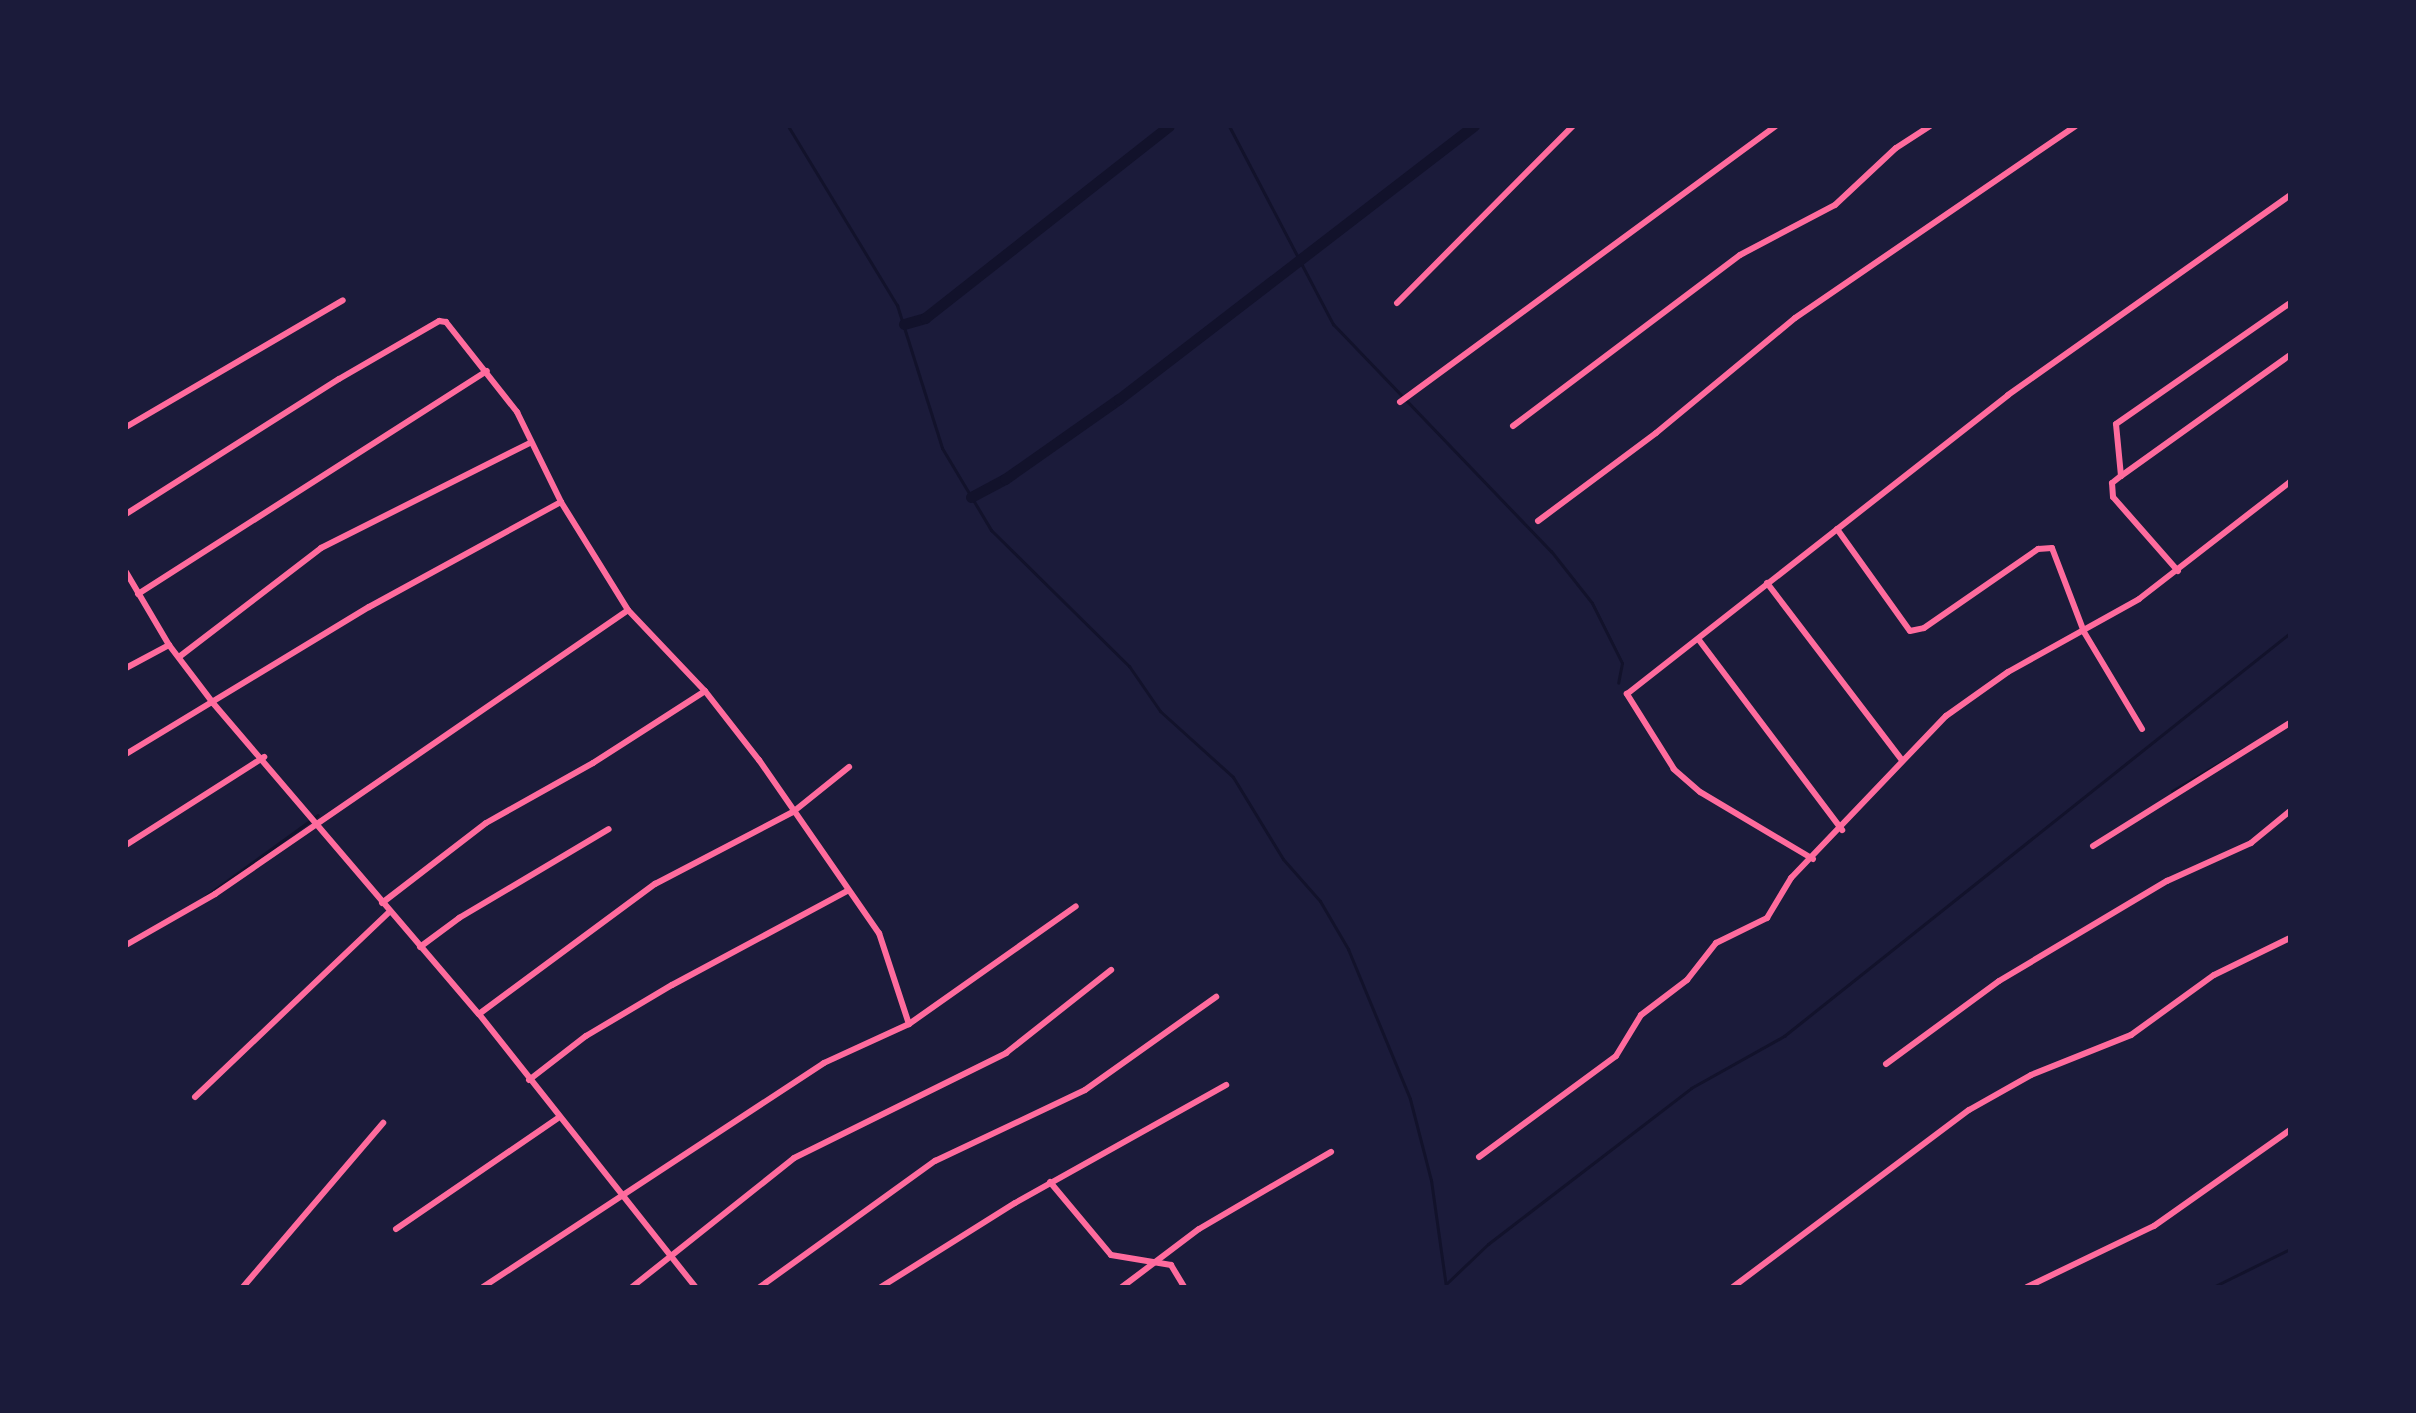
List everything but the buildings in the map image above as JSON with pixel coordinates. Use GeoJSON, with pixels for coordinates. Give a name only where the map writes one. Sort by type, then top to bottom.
{"type":"FeatureCollection","features":[{"type":"Feature","properties":{"kind":"street"},"geometry":{"type":"LineString","coordinates":[[1397,303],[1573,126]]}},
{"type":"Feature","properties":{"kind":"street"},"geometry":{"type":"LineString","coordinates":[[1403,400],[1776,126]]}},
{"type":"Feature","properties":{"kind":"street"},"geometry":{"type":"LineString","coordinates":[[1513,426],[1740,255],[1835,205],[1896,148],[1930,126]]}},
{"type":"Feature","properties":{"kind":"street"},"geometry":{"type":"LineString","coordinates":[[1538,521],[1656,433],[1795,318],[2075,126]]}},
{"type":"Feature","properties":{"kind":"street"},"geometry":{"type":"LineString","coordinates":[[1813,859],[1700,792],[1660,751],[1627,694],[2069,349],[2290,195]]}},
{"type":"Feature","properties":{"kind":"street"},"geometry":{"type":"LineString","coordinates":[[126,427],[343,300]]}},
{"type":"Feature","properties":{"kind":"street"},"geometry":{"type":"LineString","coordinates":[[2121,476],[2115,431],[2119,419],[2198,371],[2290,303]]}},
{"type":"Feature","properties":{"kind":"street"},"geometry":{"type":"LineString","coordinates":[[126,514],[439,321],[446,322],[517,412],[561,502],[628,610],[705,691],[879,933],[909,1024]]}},
{"type":"Feature","properties":{"kind":"street"},"geometry":{"type":"LineString","coordinates":[[2178,571],[2118,505],[2110,490],[2121,476],[2290,355]]}},
{"type":"Feature","properties":{"kind":"street"},"geometry":{"type":"LineString","coordinates":[[138,594],[487,371]]}},
{"type":"Feature","properties":{"kind":"street"},"geometry":{"type":"LineString","coordinates":[[179,657],[321,548],[530,443]]}},
{"type":"Feature","properties":{"kind":"street"},"geometry":{"type":"LineString","coordinates":[[1479,1157],[1616,1056],[1641,1015],[1687,980],[1716,943],[1767,918],[1791,878],[1842,830],[1902,760],[1946,716],[2008,672],[2084,632],[2178,571],[2290,482]]}},
{"type":"Feature","properties":{"kind":"street"},"geometry":{"type":"LineString","coordinates":[[126,754],[369,607],[561,502]]}},
{"type":"Feature","properties":{"kind":"street"},"geometry":{"type":"LineString","coordinates":[[1837,529],[1910,631],[1924,628],[2045,546],[2058,556],[2084,632],[2142,729]]}},
{"type":"Feature","properties":{"kind":"street"},"geometry":{"type":"LineString","coordinates":[[126,572],[129,585],[213,703],[264,757],[389,912],[479,1014],[618,1196],[695,1287]]}},
{"type":"Feature","properties":{"kind":"street"},"geometry":{"type":"LineString","coordinates":[[1767,583],[1902,760]]}},
{"type":"Feature","properties":{"kind":"street"},"geometry":{"type":"LineString","coordinates":[[126,945],[215,894],[628,610]]}},
{"type":"Feature","properties":{"kind":"street"},"geometry":{"type":"LineString","coordinates":[[1699,640],[1842,830]]}},
{"type":"Feature","properties":{"kind":"street"},"geometry":{"type":"LineString","coordinates":[[126,668],[169,645]]}},
{"type":"Feature","properties":{"kind":"street"},"geometry":{"type":"LineString","coordinates":[[382,903],[486,823],[582,770],[705,691]]}},
{"type":"Feature","properties":{"kind":"street"},"geometry":{"type":"LineString","coordinates":[[2093,846],[2290,723]]}},
{"type":"Feature","properties":{"kind":"street"},"geometry":{"type":"LineString","coordinates":[[126,845],[264,757]]}},
{"type":"Feature","properties":{"kind":"street"},"geometry":{"type":"LineString","coordinates":[[479,1014],[675,871],[793,812],[849,767]]}},
{"type":"Feature","properties":{"kind":"street"},"geometry":{"type":"LineString","coordinates":[[1886,1064],[1999,981],[2167,881],[2251,843],[2290,811]]}},
{"type":"Feature","properties":{"kind":"street"},"geometry":{"type":"LineString","coordinates":[[420,947],[459,918],[609,829]]}},
{"type":"Feature","properties":{"kind":"street"},"geometry":{"type":"LineString","coordinates":[[529,1080],[586,1036],[672,985],[847,891]]}},
{"type":"Feature","properties":{"kind":"street"},"geometry":{"type":"LineString","coordinates":[[483,1287],[833,1058],[909,1024],[1076,906]]}},
{"type":"Feature","properties":{"kind":"street"},"geometry":{"type":"LineString","coordinates":[[195,1097],[389,912]]}},
{"type":"Feature","properties":{"kind":"street"},"geometry":{"type":"LineString","coordinates":[[1733,1287],[1969,1110],[2031,1075],[2131,1035],[2214,975],[2290,938]]}},
{"type":"Feature","properties":{"kind":"street"},"geometry":{"type":"LineString","coordinates":[[632,1287],[768,1176],[1006,1053],[1111,970]]}},
{"type":"Feature","properties":{"kind":"street"},"geometry":{"type":"LineString","coordinates":[[760,1287],[935,1161],[1085,1090],[1216,997]]}},
{"type":"Feature","properties":{"kind":"street"},"geometry":{"type":"LineString","coordinates":[[881,1287],[1050,1182],[1226,1085]]}},
{"type":"Feature","properties":{"kind":"street"},"geometry":{"type":"LineString","coordinates":[[396,1229],[558,1118]]}},
{"type":"Feature","properties":{"kind":"street"},"geometry":{"type":"LineString","coordinates":[[243,1287],[383,1123]]}},
{"type":"Feature","properties":{"kind":"street"},"geometry":{"type":"LineString","coordinates":[[2027,1287],[2154,1226],[2290,1130]]}},
{"type":"Feature","properties":{"kind":"street"},"geometry":{"type":"LineString","coordinates":[[1122,1287],[1158,1259],[1331,1152]]}},
{"type":"Feature","properties":{"kind":"street"},"geometry":{"type":"LineString","coordinates":[[1050,1182],[1111,1255],[1158,1259],[1174,1267],[1184,1287]]}},
{"type":"Feature","properties":{"kind":"waterway"},"geometry":{"type":"LineString","coordinates":[[788,126],[897,305],[942,448],[991,530],[1129,666],[1160,711],[1233,777],[1283,859],[1320,901],[1348,949],[1410,1099],[1431,1180],[1446,1287]]}},
{"type":"Feature","properties":{"kind":"waterway"},"geometry":{"type":"LineString","coordinates":[[904,324],[925,318],[1169,126]]}},
{"type":"Feature","properties":{"kind":"waterway"},"geometry":{"type":"LineString","coordinates":[[1229,126],[1333,324],[1551,551],[1592,603],[1622,663],[1618,683]]}},
{"type":"Feature","properties":{"kind":"waterway"},"geometry":{"type":"LineString","coordinates":[[971,497],[1005,479],[1119,399],[1474,126]]}},
{"type":"Feature","properties":{"kind":"waterway"},"geometry":{"type":"LineString","coordinates":[[1446,1284],[1488,1244],[1691,1088],[1784,1036],[2290,633]]}},
{"type":"Feature","properties":{"kind":"waterway"},"geometry":{"type":"LineString","coordinates":[[2172,791],[2245,748]]}},
{"type":"Feature","properties":{"kind":"waterway"},"geometry":{"type":"LineString","coordinates":[[206,896],[318,815]]}},
{"type":"Feature","properties":{"kind":"waterway"},"geometry":{"type":"LineString","coordinates":[[2213,1287],[2290,1249]]}}]}
